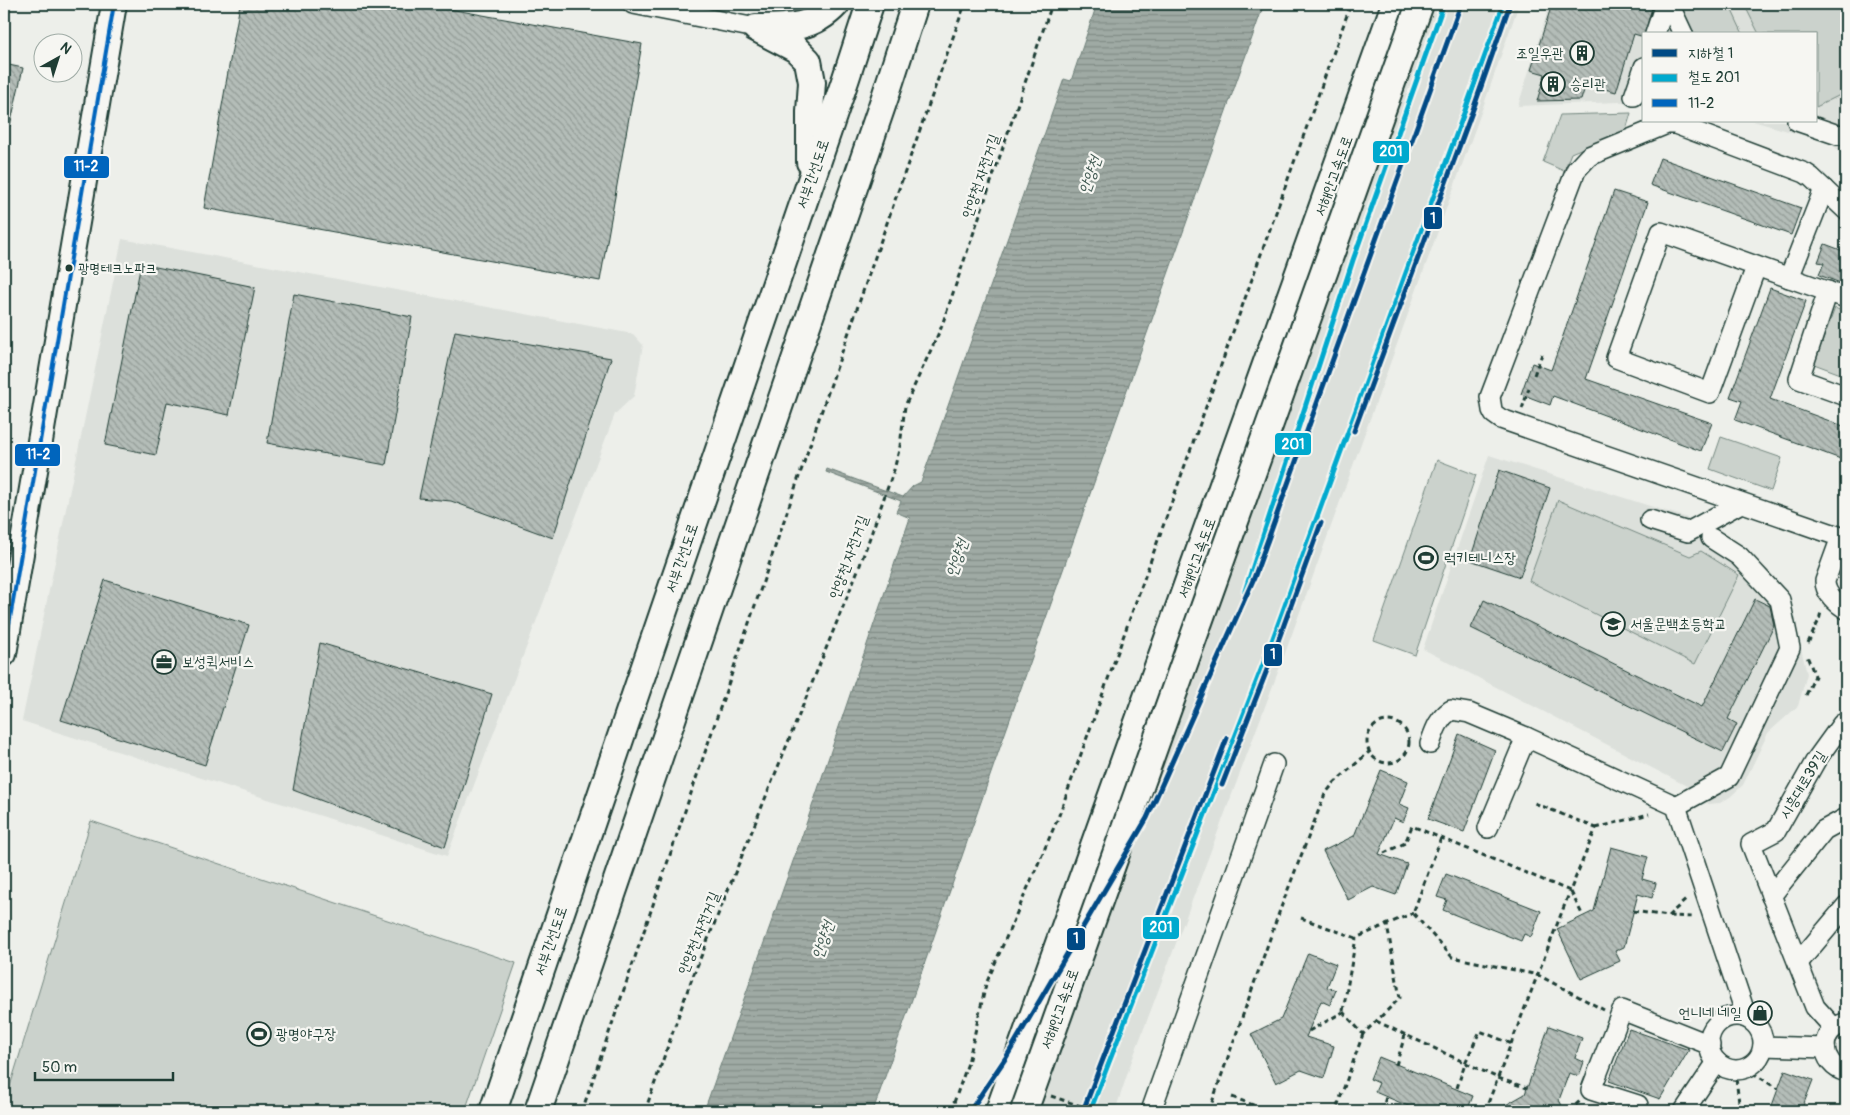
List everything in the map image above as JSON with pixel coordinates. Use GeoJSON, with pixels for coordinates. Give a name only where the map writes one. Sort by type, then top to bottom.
{"type":"FeatureCollection","features":[{"type":"Feature","properties":{"kind":"highway"},"geometry":{"type":"LineString","coordinates":[[756,28],[788,28],[805,24],[821,17],[836,4]]}},
{"type":"Feature","properties":{"kind":"highway","name":"서부간선도로"},"geometry":{"type":"LineString","coordinates":[[493,1111],[870,4]]}},
{"type":"Feature","properties":{"kind":"highway"},"geometry":{"type":"LineString","coordinates":[[538,1111],[885,97],[915,4]]}},
{"type":"Feature","properties":{"kind":"highway","name":"서해안고속도로"},"geometry":{"type":"LineString","coordinates":[[999,1111],[1395,4]]}},
{"type":"Feature","properties":{"kind":"highway","name":"서해안고속도로"},"geometry":{"type":"LineString","coordinates":[[1024,1111],[1420,4]]}},
{"type":"Feature","properties":{"kind":"highway"},"geometry":{"type":"LineString","coordinates":[[756,28],[796,49],[808,61],[812,82],[810,182]]}},
{"type":"Feature","properties":{"kind":"main road"},"geometry":{"type":"LineString","coordinates":[[4,654],[114,4]]}},
{"type":"Feature","properties":{"kind":"street"},"geometry":{"type":"LineString","coordinates":[[633,4],[756,28]]}},
{"type":"Feature","properties":{"kind":"street"},"geometry":{"type":"LineString","coordinates":[[1656,32],[1667,4]]}},
{"type":"Feature","properties":{"kind":"street"},"geometry":{"type":"LineString","coordinates":[[1667,4],[1682,32]]}},
{"type":"Feature","properties":{"kind":"street"},"geometry":{"type":"LineString","coordinates":[[1634,96],[1642,73]]}},
{"type":"Feature","properties":{"kind":"street"},"geometry":{"type":"LineString","coordinates":[[1800,122],[1838,135],[1846,134]]}},
{"type":"Feature","properties":{"kind":"street"},"geometry":{"type":"LineString","coordinates":[[1846,210],[1805,173],[1674,124],[1667,124],[1589,156],[1576,170],[1489,400],[1492,410],[1502,419],[1844,538],[1825,581],[1825,586],[1833,598],[1846,610]]}},
{"type":"Feature","properties":{"kind":"street"},"geometry":{"type":"LineString","coordinates":[[1789,278],[1824,189]]}},
{"type":"Feature","properties":{"kind":"street"},"geometry":{"type":"LineString","coordinates":[[1756,266],[1710,393],[1616,358],[1661,232],[1846,298]]}},
{"type":"Feature","properties":{"kind":"street"},"geometry":{"type":"LineString","coordinates":[[1828,291],[1798,379],[1846,396]]}},
{"type":"Feature","properties":{"kind":"street"},"geometry":{"type":"LineString","coordinates":[[1650,520],[1688,532],[1741,503]]}},
{"type":"Feature","properties":{"kind":"street"},"geometry":{"type":"LineString","coordinates":[[1676,806],[1729,777],[1790,648],[1780,600],[1739,556],[1711,538]]}},
{"type":"Feature","properties":{"kind":"street"},"geometry":{"type":"LineString","coordinates":[[1430,744],[1438,722],[1451,710],[1469,713],[1526,736],[1676,806],[1746,1018]]}},
{"type":"Feature","properties":{"kind":"street","name":"시흥대로39길"},"geometry":{"type":"LineString","coordinates":[[1825,1048],[1829,1033],[1840,1026],[1815,1007],[1751,844],[1776,831],[1816,760],[1842,724],[1846,727]]}},
{"type":"Feature","properties":{"kind":"street"},"geometry":{"type":"LineString","coordinates":[[1488,828],[1526,736]]}},
{"type":"Feature","properties":{"kind":"street"},"geometry":{"type":"LineString","coordinates":[[1151,1111],[1274,764]]}},
{"type":"Feature","properties":{"kind":"street"},"geometry":{"type":"LineString","coordinates":[[1771,896],[1824,830],[1846,818]]}},
{"type":"Feature","properties":{"kind":"street"},"geometry":{"type":"LineString","coordinates":[[1798,963],[1846,906]]}},
{"type":"Feature","properties":{"kind":"street"},"geometry":{"type":"LineString","coordinates":[[1684,1111],[1714,1045],[1727,1002],[1728,964]]}},
{"type":"Feature","properties":{"kind":"street"},"geometry":{"type":"LineString","coordinates":[[1638,1105],[1591,1090],[1622,1010],[1714,1045]]}},
{"type":"Feature","properties":{"kind":"street"},"geometry":{"type":"LineString","coordinates":[[1728,1017],[1746,1018],[1758,1026],[1762,1033],[1763,1046],[1757,1060],[1740,1069],[1726,1067],[1714,1045],[1718,1023],[1728,1017]]}},
{"type":"Feature","properties":{"kind":"street"},"geometry":{"type":"LineString","coordinates":[[1763,1046],[1825,1048],[1826,1055],[1834,1066],[1846,1072]]}},
{"type":"Feature","properties":{"kind":"path"},"geometry":{"type":"LineString","coordinates":[[582,1111],[738,654],[821,418],[887,220],[965,4]]}},
{"type":"Feature","properties":{"kind":"path","name":"안양천 자전거길"},"geometry":{"type":"LineString","coordinates":[[645,1111],[689,986],[860,565],[894,470],[900,446],[905,406],[941,328],[1052,4]]}},
{"type":"Feature","properties":{"kind":"path"},"geometry":{"type":"LineString","coordinates":[[951,1111],[968,1063],[986,984],[1058,818],[1351,4]]}},
{"type":"Feature","properties":{"kind":"path"},"geometry":{"type":"LineString","coordinates":[[1534,375],[1542,354]]}},
{"type":"Feature","properties":{"kind":"path"},"geometry":{"type":"LineString","coordinates":[[1522,409],[1529,388]]}},
{"type":"Feature","properties":{"kind":"path"},"geometry":{"type":"LineString","coordinates":[[1806,695],[1815,676],[1805,651],[1819,620]]}},
{"type":"Feature","properties":{"kind":"path"},"geometry":{"type":"LineString","coordinates":[[1394,721],[1401,724],[1406,730],[1410,743],[1408,750],[1400,760],[1393,763],[1379,762],[1369,752],[1367,738],[1369,732],[1380,722],[1394,721]]}},
{"type":"Feature","properties":{"kind":"path"},"geometry":{"type":"LineString","coordinates":[[1209,1111],[1280,910],[1325,794],[1334,783],[1369,752]]}},
{"type":"Feature","properties":{"kind":"path"},"geometry":{"type":"LineString","coordinates":[[1532,802],[1596,828],[1676,806]]}},
{"type":"Feature","properties":{"kind":"path"},"geometry":{"type":"LineString","coordinates":[[1384,852],[1405,843],[1412,826],[1570,891],[1584,916]]}},
{"type":"Feature","properties":{"kind":"path"},"geometry":{"type":"LineString","coordinates":[[1485,1111],[1596,828]]}},
{"type":"Feature","properties":{"kind":"path"},"geometry":{"type":"LineString","coordinates":[[1301,918],[1356,938],[1413,913],[1441,838]]}},
{"type":"Feature","properties":{"kind":"path"},"geometry":{"type":"LineString","coordinates":[[1668,916],[1702,886]]}},
{"type":"Feature","properties":{"kind":"path"},"geometry":{"type":"LineString","coordinates":[[1634,911],[1668,916],[1712,917]]}},
{"type":"Feature","properties":{"kind":"path"},"geometry":{"type":"LineString","coordinates":[[1413,913],[1452,957],[1538,975],[1619,1017]]}},
{"type":"Feature","properties":{"kind":"path"},"geometry":{"type":"LineString","coordinates":[[1341,1111],[1335,1110],[1363,1034],[1400,998],[1387,925]]}},
{"type":"Feature","properties":{"kind":"path"},"geometry":{"type":"LineString","coordinates":[[1343,1012],[1356,938]]}},
{"type":"Feature","properties":{"kind":"path"},"geometry":{"type":"LineString","coordinates":[[1309,1031],[1343,1012]]}},
{"type":"Feature","properties":{"kind":"path"},"geometry":{"type":"LineString","coordinates":[[1343,1012],[1363,1034]]}},
{"type":"Feature","properties":{"kind":"path"},"geometry":{"type":"LineString","coordinates":[[1376,1021],[1498,1078],[1527,1088]]}},
{"type":"Feature","properties":{"kind":"path"},"geometry":{"type":"LineString","coordinates":[[1456,1088],[1480,1031],[1512,1044]]}},
{"type":"Feature","properties":{"kind":"path"},"geometry":{"type":"LineString","coordinates":[[1396,1065],[1405,1035]]}},
{"type":"Feature","properties":{"kind":"path"},"geometry":{"type":"LineString","coordinates":[[1740,1111],[1740,1069],[1778,1090]]}},
{"type":"Feature","properties":{"kind":"path"},"geometry":{"type":"LineString","coordinates":[[1232,1097],[1269,1111]]}},
{"type":"Feature","properties":{"kind":"path"},"geometry":{"type":"LineString","coordinates":[[1382,1111],[1386,1097]]}},
{"type":"Feature","properties":{"kind":"path"},"geometry":{"type":"LineString","coordinates":[[1055,1098],[1095,1111]]}},
{"type":"Feature","properties":{"kind":"path"},"geometry":{"type":"LineString","coordinates":[[1843,1111],[1846,1106]]}},
{"type":"Feature","properties":{"kind":"shaded area"},"geometry":{"type":"Polygon","coordinates":[[[1414,4],[1519,4],[1284,656],[1131,1063],[1115,1111],[1037,1111],[1414,4]]]}},
{"type":"Feature","properties":{"kind":"shaded area"},"geometry":{"type":"Polygon","coordinates":[[[1550,4],[1846,4],[1846,156],[1830,143],[1756,122],[1818,122],[1818,32],[1642,32],[1642,101],[1518,106],[1550,4]]]}},
{"type":"Feature","properties":{"kind":"shaded area"},"geometry":{"type":"Polygon","coordinates":[[[1686,4],[1729,4],[1742,32],[1691,32],[1679,7],[1686,4]]]}},
{"type":"Feature","properties":{"kind":"shaded area"},"geometry":{"type":"Polygon","coordinates":[[[1744,4],[1846,4],[1846,92],[1818,106],[1818,32],[1758,32],[1744,4]]]}},
{"type":"Feature","properties":{"kind":"shaded area"},"geometry":{"type":"Polygon","coordinates":[[[1631,113],[1626,130],[1571,153],[1564,171],[1543,162],[1560,115],[1631,113]]]}},
{"type":"Feature","properties":{"kind":"shaded area","name":"광명테크노파크"},"geometry":{"type":"Polygon","coordinates":[[[122,239],[633,334],[643,345],[634,396],[615,414],[447,856],[22,721],[122,239]]]}},
{"type":"Feature","properties":{"kind":"shaded area"},"geometry":{"type":"Polygon","coordinates":[[[1835,308],[1846,313],[1846,376],[1814,364],[1835,308]]]}},
{"type":"Feature","properties":{"kind":"shaded area"},"geometry":{"type":"Polygon","coordinates":[[[1721,437],[1782,458],[1771,491],[1710,469],[1721,437]]]}},
{"type":"Feature","properties":{"kind":"shaded area","name":"서울문백초등학교"},"geometry":{"type":"Polygon","coordinates":[[[1489,455],[1713,526],[1750,554],[1789,598],[1807,674],[1798,706],[1768,733],[1743,785],[1730,797],[1720,803],[1708,804],[1704,795],[1423,649],[1489,455]]]}},
{"type":"Feature","properties":{"kind":"shaded area","name":"럭키테니스장"},"geometry":{"type":"Polygon","coordinates":[[[1437,460],[1476,475],[1415,655],[1374,640],[1437,460]]]}},
{"type":"Feature","properties":{"kind":"shaded area"},"geometry":{"type":"Polygon","coordinates":[[[1558,500],[1690,556],[1701,551],[1739,575],[1695,664],[1529,581],[1558,500]]]}},
{"type":"Feature","properties":{"kind":"shaded area","name":"광명야구장"},"geometry":{"type":"Polygon","coordinates":[[[91,821],[516,963],[465,1111],[4,1111],[91,821]]]}},
{"type":"Feature","properties":{"kind":"water","name":"안양천"},"geometry":{"type":"Polygon","coordinates":[[[1097,4],[1264,4],[873,1111],[704,1111],[802,836],[910,518],[896,512],[901,501],[826,472],[827,469],[903,497],[913,486],[921,482],[1064,79],[1071,81],[1097,4]]]}},
{"type":"Feature","properties":{"kind":"building"},"geometry":{"type":"Polygon","coordinates":[[[240,4],[422,4],[642,44],[600,281],[204,208],[240,4]]]}},
{"type":"Feature","properties":{"kind":"building","name":"조일우관"},"geometry":{"type":"Polygon","coordinates":[[[1552,4],[1653,4],[1645,32],[1642,32],[1642,36],[1634,34],[1616,92],[1586,84],[1581,100],[1537,101],[1545,74],[1531,70],[1552,4]]]}},
{"type":"Feature","properties":{"kind":"building"},"geometry":{"type":"Polygon","coordinates":[[[4,64],[23,68],[10,126],[4,125],[4,64]]]}},
{"type":"Feature","properties":{"kind":"building"},"geometry":{"type":"Polygon","coordinates":[[[1660,158],[1801,208],[1791,235],[1650,185],[1660,158]]]}},
{"type":"Feature","properties":{"kind":"building"},"geometry":{"type":"Polygon","coordinates":[[[1614,191],[1648,202],[1586,379],[1712,423],[1701,451],[1553,396],[1550,405],[1521,394],[1532,363],[1551,370],[1614,191]]]}},
{"type":"Feature","properties":{"kind":"building"},"geometry":{"type":"Polygon","coordinates":[[[1825,244],[1846,252],[1846,285],[1819,275],[1824,263],[1818,262],[1825,244]]]}},
{"type":"Feature","properties":{"kind":"building"},"geometry":{"type":"Polygon","coordinates":[[[141,264],[255,287],[229,415],[167,402],[156,455],[105,445],[141,264]]]}},
{"type":"Feature","properties":{"kind":"building"},"geometry":{"type":"Polygon","coordinates":[[[1770,288],[1806,301],[1770,399],[1846,427],[1846,461],[1735,420],[1742,401],[1730,397],[1770,288]]]}},
{"type":"Feature","properties":{"kind":"building"},"geometry":{"type":"Polygon","coordinates":[[[294,294],[412,317],[386,465],[267,443],[294,294]]]}},
{"type":"Feature","properties":{"kind":"building"},"geometry":{"type":"Polygon","coordinates":[[[455,331],[611,358],[553,538],[451,501],[419,498],[455,331]]]}},
{"type":"Feature","properties":{"kind":"building"},"geometry":{"type":"Polygon","coordinates":[[[1499,470],[1550,488],[1520,577],[1470,560],[1499,470]]]}},
{"type":"Feature","properties":{"kind":"building"},"geometry":{"type":"Polygon","coordinates":[[[105,580],[249,625],[205,765],[61,720],[105,580]]]}},
{"type":"Feature","properties":{"kind":"building"},"geometry":{"type":"Polygon","coordinates":[[[1755,599],[1770,606],[1774,626],[1728,719],[1737,724],[1723,752],[1471,628],[1484,600],[1702,707],[1755,599]]]}},
{"type":"Feature","properties":{"kind":"building"},"geometry":{"type":"Polygon","coordinates":[[[320,643],[492,694],[445,847],[293,790],[320,643]]]}},
{"type":"Feature","properties":{"kind":"building"},"geometry":{"type":"Polygon","coordinates":[[[1459,734],[1495,750],[1464,832],[1428,819],[1459,734]]]}},
{"type":"Feature","properties":{"kind":"building"},"geometry":{"type":"Polygon","coordinates":[[[1381,770],[1408,781],[1399,804],[1409,808],[1403,822],[1394,818],[1379,854],[1407,864],[1396,895],[1373,887],[1348,900],[1323,851],[1354,836],[1381,770]]]}},
{"type":"Feature","properties":{"kind":"building"},"geometry":{"type":"Polygon","coordinates":[[[1611,847],[1648,857],[1642,879],[1656,883],[1652,898],[1638,894],[1624,947],[1615,951],[1620,961],[1581,979],[1557,929],[1594,911],[1611,847]]]}},
{"type":"Feature","properties":{"kind":"building"},"geometry":{"type":"Polygon","coordinates":[[[1446,874],[1541,911],[1531,937],[1524,934],[1521,941],[1443,910],[1447,900],[1437,897],[1446,874]]]}},
{"type":"Feature","properties":{"kind":"building"},"geometry":{"type":"Polygon","coordinates":[[[1308,953],[1336,964],[1327,987],[1336,990],[1330,1005],[1321,1001],[1306,1037],[1334,1046],[1324,1078],[1301,1070],[1276,1083],[1251,1034],[1281,1019],[1308,953]]]}},
{"type":"Feature","properties":{"kind":"building"},"geometry":{"type":"Polygon","coordinates":[[[1549,1026],[1582,1038],[1575,1058],[1584,1062],[1579,1076],[1569,1073],[1559,1100],[1565,1111],[1495,1111],[1525,1094],[1549,1026]]]}},
{"type":"Feature","properties":{"kind":"building"},"geometry":{"type":"Polygon","coordinates":[[[1629,1029],[1689,1050],[1660,1099],[1609,1081],[1629,1029]]]}},
{"type":"Feature","properties":{"kind":"building"},"geometry":{"type":"Polygon","coordinates":[[[1379,1057],[1473,1096],[1467,1111],[1420,1111],[1375,1092],[1379,1083],[1370,1079],[1379,1057]]]}},
{"type":"Feature","properties":{"kind":"building"},"geometry":{"type":"Polygon","coordinates":[[[1785,1070],[1813,1080],[1801,1111],[1770,1111],[1785,1070]]]}},
{"type":"Feature","properties":{"kind":"metro line","name":"1"},"geometry":{"type":"LineString","coordinates":[[970,1111],[1007,1056],[1147,818],[1254,578],[1461,4]]}},
{"type":"Feature","properties":{"kind":"metro line","name":"1"},"geometry":{"type":"LineString","coordinates":[[1354,431],[1510,4]]}},
{"type":"Feature","properties":{"kind":"metro line","name":"1"},"geometry":{"type":"LineString","coordinates":[[1222,785],[1274,652],[1321,523]]}},
{"type":"Feature","properties":{"kind":"metro line","name":"1"},"geometry":{"type":"LineString","coordinates":[[1083,1111],[1227,738]]}},
{"type":"Feature","properties":{"kind":"rail line","name":"201"},"geometry":{"type":"LineString","coordinates":[[1245,591],[1353,260],[1443,6]]}},
{"type":"Feature","properties":{"kind":"rail line","name":"201"},"geometry":{"type":"LineString","coordinates":[[1090,1111],[1268,652],[1503,6]]}},
{"type":"Feature","properties":{"kind":"transit line","name":"11-2"},"geometry":{"type":"LineString","coordinates":[[4,654],[114,4]]}},
{"type":"Feature","properties":{"kind":"place","name":"조일우관"},"geometry":{"type":"Point","coordinates":[1582,53]}},
{"type":"Feature","properties":{"kind":"place","name":"승리관"},"geometry":{"type":"Point","coordinates":[1553,84]}},
{"type":"Feature","properties":{"kind":"place","name":"광명테크노파크"},"geometry":{"type":"Point","coordinates":[69,268]}},
{"type":"Feature","properties":{"kind":"place","name":"럭키테니스장"},"geometry":{"type":"Point","coordinates":[1426,558]}},
{"type":"Feature","properties":{"kind":"place","name":"서울문백초등학교"},"geometry":{"type":"Point","coordinates":[1613,624]}},
{"type":"Feature","properties":{"kind":"place","name":"보성퀵서비스"},"geometry":{"type":"Point","coordinates":[164,662]}},
{"type":"Feature","properties":{"kind":"place","name":"언니네 네일"},"geometry":{"type":"Point","coordinates":[1760,1013]}},
{"type":"Feature","properties":{"kind":"place","name":"광명야구장"},"geometry":{"type":"Point","coordinates":[259,1034]}}]}
